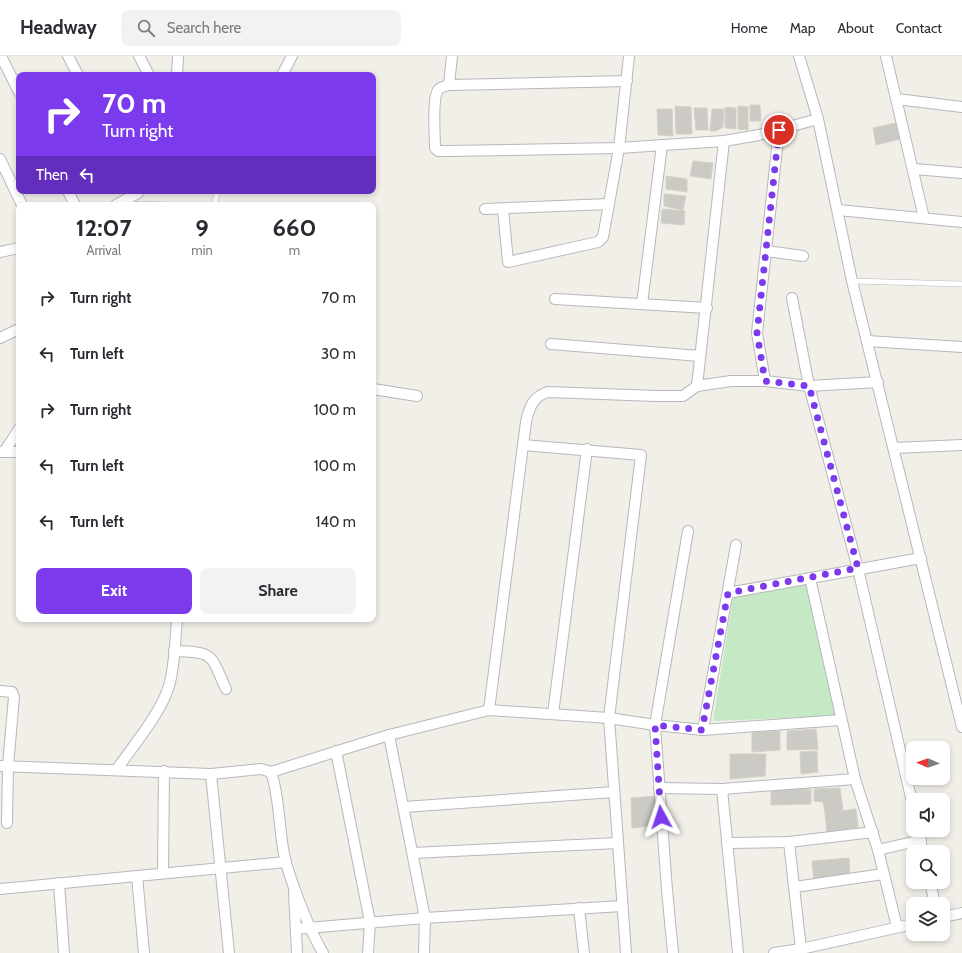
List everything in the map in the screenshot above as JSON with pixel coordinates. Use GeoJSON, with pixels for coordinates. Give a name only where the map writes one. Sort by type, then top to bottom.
{"type":"FeatureCollection","features":[{"type":"Feature","properties":{"kind":"street"},"geometry":{"type":"LineString","coordinates":[[1,56],[16,86]]}},
{"type":"Feature","properties":{"kind":"street"},"geometry":{"type":"LineString","coordinates":[[68,56],[76,72]]}},
{"type":"Feature","properties":{"kind":"street"},"geometry":{"type":"LineString","coordinates":[[139,56],[147,72]]}},
{"type":"Feature","properties":{"kind":"street"},"geometry":{"type":"LineString","coordinates":[[176,72],[178,56]]}},
{"type":"Feature","properties":{"kind":"street"},"geometry":{"type":"LineString","coordinates":[[284,72],[292,56]]}},
{"type":"Feature","properties":{"kind":"street"},"geometry":{"type":"LineString","coordinates":[[449,85],[452,56]]}},
{"type":"Feature","properties":{"kind":"street"},"geometry":{"type":"LineString","coordinates":[[503,209],[508,262],[598,242],[603,237],[619,148],[629,56]]}},
{"type":"Feature","properties":{"kind":"street"},"geometry":{"type":"LineString","coordinates":[[799,56],[818,119],[852,281],[962,727]]}},
{"type":"Feature","properties":{"kind":"street"},"geometry":{"type":"LineString","coordinates":[[886,56],[914,169],[924,218]]}},
{"type":"Feature","properties":{"kind":"street"},"geometry":{"type":"LineString","coordinates":[[627,81],[449,85],[440,88],[436,95],[435,144],[438,152],[619,148],[724,140],[759,135],[818,119]]}},
{"type":"Feature","properties":{"kind":"street"},"geometry":{"type":"LineString","coordinates":[[897,98],[962,107]]}},
{"type":"Feature","properties":{"kind":"street"},"geometry":{"type":"LineString","coordinates":[[765,381],[757,333],[779,130]]}},
{"type":"Feature","properties":{"kind":"street"},"geometry":{"type":"LineString","coordinates":[[697,386],[724,140]]}},
{"type":"Feature","properties":{"kind":"street"},"geometry":{"type":"LineString","coordinates":[[642,304],[662,145]]}},
{"type":"Feature","properties":{"kind":"street"},"geometry":{"type":"LineString","coordinates":[[0,159],[16,192]]}},
{"type":"Feature","properties":{"kind":"street"},"geometry":{"type":"LineString","coordinates":[[914,169],[962,173]]}},
{"type":"Feature","properties":{"kind":"street"},"geometry":{"type":"LineString","coordinates":[[121,202],[135,194]]}},
{"type":"Feature","properties":{"kind":"street"},"geometry":{"type":"LineString","coordinates":[[485,209],[609,204]]}},
{"type":"Feature","properties":{"kind":"street"},"geometry":{"type":"LineString","coordinates":[[838,210],[962,222]]}},
{"type":"Feature","properties":{"kind":"street"},"geometry":{"type":"LineString","coordinates":[[0,252],[16,249]]}},
{"type":"Feature","properties":{"kind":"street"},"geometry":{"type":"LineString","coordinates":[[767,251],[804,256]]}},
{"type":"Feature","properties":{"kind":"street"},"geometry":{"type":"LineString","coordinates":[[792,298],[809,386],[858,568],[910,793]]}},
{"type":"Feature","properties":{"kind":"street"},"geometry":{"type":"LineString","coordinates":[[555,299],[706,308]]}},
{"type":"Feature","properties":{"kind":"street"},"geometry":{"type":"LineString","coordinates":[[0,338],[16,330]]}},
{"type":"Feature","properties":{"kind":"street"},"geometry":{"type":"LineString","coordinates":[[867,341],[962,347]]}},
{"type":"Feature","properties":{"kind":"street"},"geometry":{"type":"LineString","coordinates":[[551,344],[700,356]]}},
{"type":"Feature","properties":{"kind":"street"},"geometry":{"type":"LineString","coordinates":[[489,710],[528,411],[532,403],[542,394],[548,392],[683,396],[697,386],[731,381],[765,381],[809,386],[878,382]]}},
{"type":"Feature","properties":{"kind":"street"},"geometry":{"type":"LineString","coordinates":[[376,389],[417,396]]}},
{"type":"Feature","properties":{"kind":"street"},"geometry":{"type":"LineString","coordinates":[[2,452],[16,433]]}},
{"type":"Feature","properties":{"kind":"street"},"geometry":{"type":"LineString","coordinates":[[523,445],[587,449],[642,455],[609,718],[626,953]]}},
{"type":"Feature","properties":{"kind":"street"},"geometry":{"type":"LineString","coordinates":[[894,448],[962,445]]}},
{"type":"Feature","properties":{"kind":"street"},"geometry":{"type":"LineString","coordinates":[[553,714],[587,449]]}},
{"type":"Feature","properties":{"kind":"street"},"geometry":{"type":"LineString","coordinates":[[2,452],[16,452]]}},
{"type":"Feature","properties":{"kind":"street"},"geometry":{"type":"LineString","coordinates":[[673,953],[655,725],[688,531]]}},
{"type":"Feature","properties":{"kind":"street"},"geometry":{"type":"LineString","coordinates":[[702,730],[736,545]]}},
{"type":"Feature","properties":{"kind":"street"},"geometry":{"type":"LineString","coordinates":[[728,593],[858,568],[920,558]]}},
{"type":"Feature","properties":{"kind":"street"},"geometry":{"type":"LineString","coordinates":[[810,578],[855,779],[873,832],[897,928]]}},
{"type":"Feature","properties":{"kind":"street"},"geometry":{"type":"LineString","coordinates":[[117,769],[161,705],[169,688],[173,670],[177,622]]}},
{"type":"Feature","properties":{"kind":"street"},"geometry":{"type":"LineString","coordinates":[[174,651],[198,652],[208,656],[213,660],[226,690]]}},
{"type":"Feature","properties":{"kind":"street"},"geometry":{"type":"LineString","coordinates":[[0,690],[12,692],[14,694],[4,766],[7,823]]}},
{"type":"Feature","properties":{"kind":"street"},"geometry":{"type":"LineString","coordinates":[[4,766],[117,769],[211,774],[260,769],[272,772],[389,735],[489,710],[609,718],[702,730],[841,720]]}},
{"type":"Feature","properties":{"kind":"street"},"geometry":{"type":"LineString","coordinates":[[389,735],[425,918],[424,953]]}},
{"type":"Feature","properties":{"kind":"street"},"geometry":{"type":"LineString","coordinates":[[336,751],[370,922],[368,953]]}},
{"type":"Feature","properties":{"kind":"street"},"geometry":{"type":"LineString","coordinates":[[163,873],[164,772]]}},
{"type":"Feature","properties":{"kind":"street"},"geometry":{"type":"LineString","coordinates":[[272,772],[286,862],[310,926],[324,953]]}},
{"type":"Feature","properties":{"kind":"street"},"geometry":{"type":"LineString","coordinates":[[211,774],[222,869],[229,953]]}},
{"type":"Feature","properties":{"kind":"street"},"geometry":{"type":"LineString","coordinates":[[659,788],[722,789],[855,779]]}},
{"type":"Feature","properties":{"kind":"street"},"geometry":{"type":"LineString","coordinates":[[722,789],[738,953]]}},
{"type":"Feature","properties":{"kind":"street"},"geometry":{"type":"LineString","coordinates":[[404,807],[614,792]]}},
{"type":"Feature","properties":{"kind":"street"},"geometry":{"type":"LineString","coordinates":[[728,843],[789,842],[873,832]]}},
{"type":"Feature","properties":{"kind":"street"},"geometry":{"type":"LineString","coordinates":[[878,850],[914,837]]}},
{"type":"Feature","properties":{"kind":"street"},"geometry":{"type":"LineString","coordinates":[[789,842],[802,949]]}},
{"type":"Feature","properties":{"kind":"street"},"geometry":{"type":"LineString","coordinates":[[413,853],[618,843]]}},
{"type":"Feature","properties":{"kind":"street"},"geometry":{"type":"LineString","coordinates":[[0,889],[286,862]]}},
{"type":"Feature","properties":{"kind":"street"},"geometry":{"type":"LineString","coordinates":[[795,887],[883,874]]}},
{"type":"Feature","properties":{"kind":"street"},"geometry":{"type":"LineString","coordinates":[[137,876],[144,953]]}},
{"type":"Feature","properties":{"kind":"street"},"geometry":{"type":"LineString","coordinates":[[294,883],[297,953]]}},
{"type":"Feature","properties":{"kind":"street"},"geometry":{"type":"LineString","coordinates":[[59,884],[64,953]]}},
{"type":"Feature","properties":{"kind":"street"},"geometry":{"type":"LineString","coordinates":[[296,928],[425,918],[622,906]]}},
{"type":"Feature","properties":{"kind":"street"},"geometry":{"type":"LineString","coordinates":[[579,908],[584,953]]}},
{"type":"Feature","properties":{"kind":"street"},"geometry":{"type":"LineString","coordinates":[[950,916],[962,913]]}},
{"type":"Feature","properties":{"kind":"street"},"geometry":{"type":"LineString","coordinates":[[774,953],[802,949],[906,926]]}},
{"type":"Feature","properties":{"kind":"lane"},"geometry":{"type":"LineString","coordinates":[[852,281],[962,284]]}},
{"type":"Feature","properties":{"kind":"green space"},"geometry":{"type":"Polygon","coordinates":[[[806,584],[836,716],[713,721],[733,597],[806,584]]]}},
{"type":"Feature","properties":{"kind":"building"},"geometry":{"type":"Polygon","coordinates":[[[750,105],[760,105],[761,121],[750,121],[750,105]]]}},
{"type":"Feature","properties":{"kind":"building"},"geometry":{"type":"Polygon","coordinates":[[[675,106],[691,107],[692,134],[676,134],[675,106]]]}},
{"type":"Feature","properties":{"kind":"building"},"geometry":{"type":"Polygon","coordinates":[[[738,106],[748,107],[748,130],[738,129],[738,106]]]}},
{"type":"Feature","properties":{"kind":"building"},"geometry":{"type":"Polygon","coordinates":[[[725,107],[736,108],[736,129],[725,128],[725,107]]]}},
{"type":"Feature","properties":{"kind":"building"},"geometry":{"type":"Polygon","coordinates":[[[694,108],[707,108],[708,130],[696,130],[694,108]]]}},
{"type":"Feature","properties":{"kind":"building"},"geometry":{"type":"Polygon","coordinates":[[[657,109],[672,109],[673,136],[658,135],[657,109]]]}},
{"type":"Feature","properties":{"kind":"building"},"geometry":{"type":"Polygon","coordinates":[[[712,109],[724,109],[723,127],[716,131],[710,131],[712,109]]]}},
{"type":"Feature","properties":{"kind":"building"},"geometry":{"type":"Polygon","coordinates":[[[896,123],[900,139],[876,145],[873,128],[896,123]]]}},
{"type":"Feature","properties":{"kind":"building"},"geometry":{"type":"Polygon","coordinates":[[[693,161],[713,163],[711,179],[690,176],[693,161]]]}},
{"type":"Feature","properties":{"kind":"building"},"geometry":{"type":"Polygon","coordinates":[[[666,176],[687,179],[687,192],[666,189],[666,176]]]}},
{"type":"Feature","properties":{"kind":"building"},"geometry":{"type":"Polygon","coordinates":[[[664,194],[686,196],[683,210],[664,206],[664,194]]]}},
{"type":"Feature","properties":{"kind":"building"},"geometry":{"type":"Polygon","coordinates":[[[662,209],[685,211],[684,225],[661,223],[662,209]]]}},
{"type":"Feature","properties":{"kind":"building"},"geometry":{"type":"Polygon","coordinates":[[[816,729],[818,749],[787,750],[787,731],[816,729]]]}},
{"type":"Feature","properties":{"kind":"building"},"geometry":{"type":"Polygon","coordinates":[[[780,731],[780,750],[752,752],[752,732],[780,731]]]}},
{"type":"Feature","properties":{"kind":"building"},"geometry":{"type":"Polygon","coordinates":[[[817,751],[818,772],[801,774],[800,752],[817,751]]]}},
{"type":"Feature","properties":{"kind":"building"},"geometry":{"type":"Polygon","coordinates":[[[730,754],[766,754],[765,776],[730,779],[730,754]]]}},
{"type":"Feature","properties":{"kind":"building"},"geometry":{"type":"Polygon","coordinates":[[[840,788],[843,811],[825,813],[823,802],[814,801],[814,789],[840,788]]]}},
{"type":"Feature","properties":{"kind":"building"},"geometry":{"type":"Polygon","coordinates":[[[811,789],[811,804],[771,805],[771,790],[811,789]]]}},
{"type":"Feature","properties":{"kind":"building"},"geometry":{"type":"Polygon","coordinates":[[[656,796],[657,825],[632,828],[631,798],[656,796]]]}},
{"type":"Feature","properties":{"kind":"building"},"geometry":{"type":"Polygon","coordinates":[[[856,809],[858,827],[827,833],[825,813],[856,809]]]}},
{"type":"Feature","properties":{"kind":"building"},"geometry":{"type":"Polygon","coordinates":[[[849,858],[850,875],[814,881],[812,861],[849,858]]]}},
{"type":"Feature","properties":{"kind":"route"},"geometry":{"type":"LineString","coordinates":[[661,817],[655,725],[702,730],[728,593],[858,568],[809,386],[765,381],[757,333],[779,130]]}}]}
